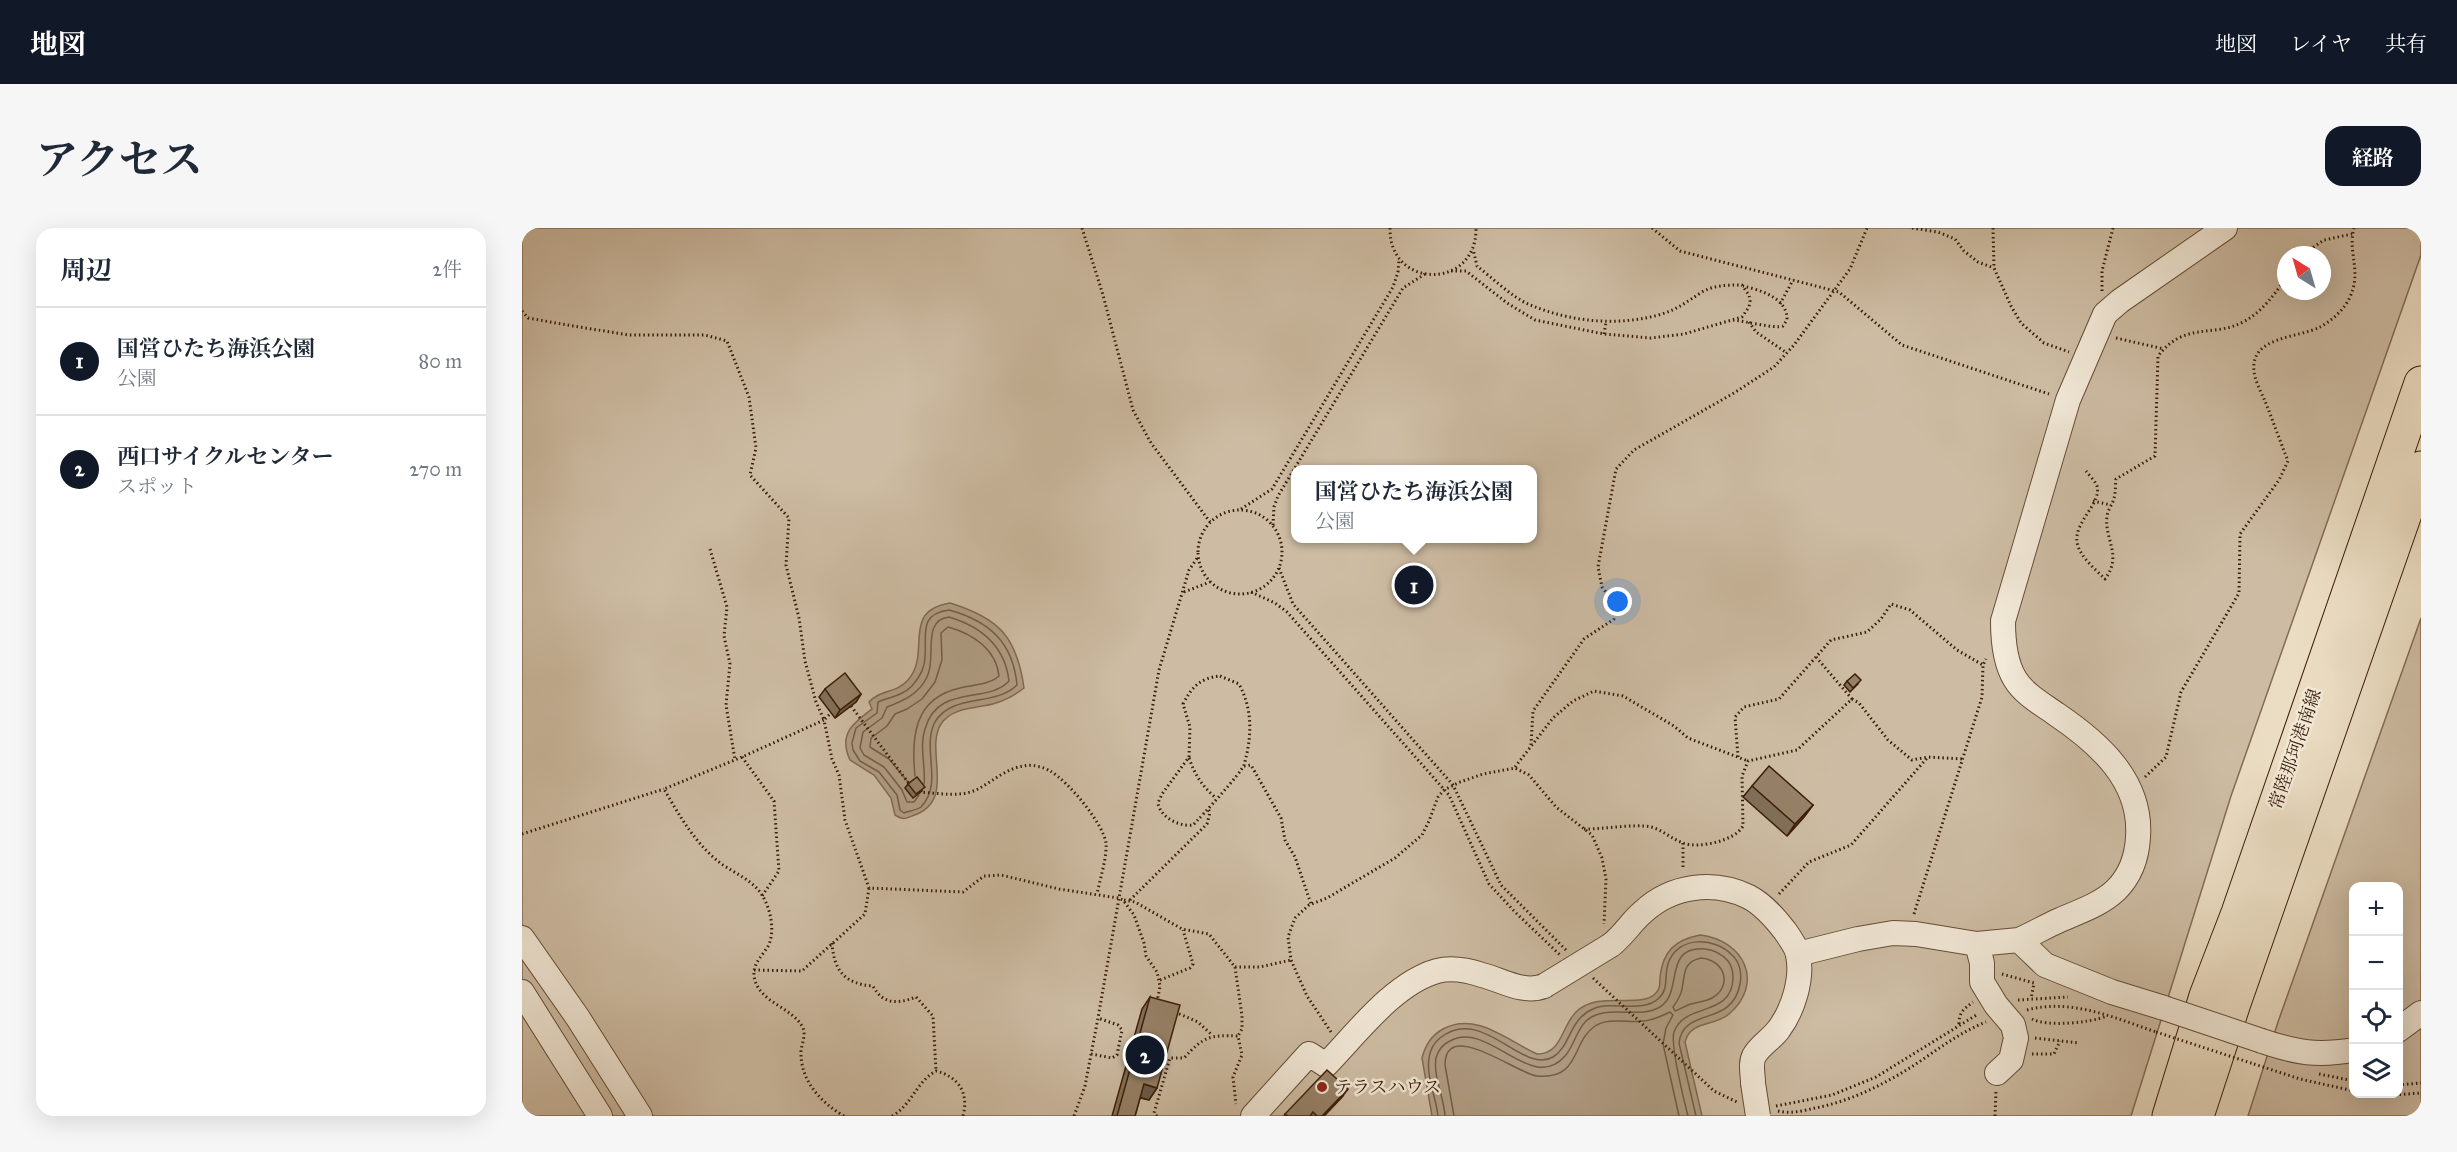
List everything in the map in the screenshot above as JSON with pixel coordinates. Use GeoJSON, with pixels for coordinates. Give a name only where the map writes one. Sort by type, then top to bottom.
{"type":"FeatureCollection","features":[{"type":"Feature","properties":{"kind":"highway","name":"常陸那珂港南線"},"geometry":{"type":"LineString","coordinates":[[2169,1116],[2206,996],[2238,913],[2421,383]]}},
{"type":"Feature","properties":{"kind":"highway","name":"常陸那珂港南線"},"geometry":{"type":"LineString","coordinates":[[2198,1116],[2234,1003],[2421,468]]}},
{"type":"Feature","properties":{"kind":"street"},"geometry":{"type":"LineString","coordinates":[[1798,954],[1893,933],[1908,933],[1977,944],[2019,940],[2092,907],[2115,891],[2129,874],[2137,851],[2139,824],[2134,800],[2128,787],[2106,753],[2086,734],[2022,688],[2014,678],[2003,640],[2002,621],[2068,400],[2084,358],[2101,324],[2120,301],[2225,228]]}},
{"type":"Feature","properties":{"kind":"street"},"geometry":{"type":"LineString","coordinates":[[1246,1114],[1309,1054],[1326,1065],[1378,1011],[1407,986],[1424,976],[1449,969],[1463,970],[1528,989],[1544,986],[1615,942],[1655,901],[1695,887],[1717,887],[1736,891],[1752,898],[1766,909],[1789,936],[1798,954],[1797,982],[1792,1007],[1778,1030],[1754,1055],[1752,1063],[1758,1116]]}},
{"type":"Feature","properties":{"kind":"street"},"geometry":{"type":"LineString","coordinates":[[2019,940],[2045,965],[2112,992],[2284,1048],[2316,1055],[2349,1051]]}},
{"type":"Feature","properties":{"kind":"street"},"geometry":{"type":"LineString","coordinates":[[523,941],[578,1018],[640,1116]]}},
{"type":"Feature","properties":{"kind":"street"},"geometry":{"type":"LineString","coordinates":[[1977,944],[1982,963],[1982,982],[2007,1011],[2016,1038],[2004,1066]]}},
{"type":"Feature","properties":{"kind":"street"},"geometry":{"type":"LineString","coordinates":[[522,992],[600,1116]]}},
{"type":"Feature","properties":{"kind":"street"},"geometry":{"type":"LineString","coordinates":[[2403,1026],[2421,1013]]}},
{"type":"Feature","properties":{"kind":"path"},"geometry":{"type":"LineString","coordinates":[[1082,228],[1103,295],[1133,410],[1151,443],[1210,522]]}},
{"type":"Feature","properties":{"kind":"path"},"geometry":{"type":"LineString","coordinates":[[1390,228],[1392,246],[1399,259],[1411,269],[1425,274],[1442,274],[1451,271],[1467,258],[1473,249]]}},
{"type":"Feature","properties":{"kind":"path"},"geometry":{"type":"LineString","coordinates":[[1476,228],[1473,249],[1477,266],[1527,304],[1586,321],[1620,322],[1662,314],[1691,302],[1703,291],[1722,285],[1742,285],[1767,292],[1780,304],[1787,316],[1783,326],[1776,328],[1749,321],[1731,320]]}},
{"type":"Feature","properties":{"kind":"path"},"geometry":{"type":"LineString","coordinates":[[1652,228],[1680,251],[1839,292],[1902,345],[2068,400]]}},
{"type":"Feature","properties":{"kind":"path"},"geometry":{"type":"LineString","coordinates":[[1531,745],[1533,711],[1584,639],[1614,619],[1615,604],[1602,587],[1598,567],[1616,469],[1634,450],[1774,368],[1850,269],[1867,228]]}},
{"type":"Feature","properties":{"kind":"path"},"geometry":{"type":"LineString","coordinates":[[1912,228],[1938,232],[1954,239],[1978,262],[1994,268]]}},
{"type":"Feature","properties":{"kind":"path"},"geometry":{"type":"LineString","coordinates":[[1993,228],[1994,268],[2010,306],[2021,323],[2044,343],[2084,358]]}},
{"type":"Feature","properties":{"kind":"path"},"geometry":{"type":"LineString","coordinates":[[2113,228],[2102,271],[2101,324],[2164,349]]}},
{"type":"Feature","properties":{"kind":"path"},"geometry":{"type":"LineString","coordinates":[[2128,787],[2152,772],[2166,757],[2181,692],[2240,593],[2240,534],[2279,480],[2288,461],[2256,378],[2254,363],[2267,344],[2319,327],[2336,316],[2349,300],[2355,281],[2356,261],[2350,242],[2354,228]]}},
{"type":"Feature","properties":{"kind":"path"},"geometry":{"type":"LineString","coordinates":[[2315,246],[2324,240],[2352,234]]}},
{"type":"Feature","properties":{"kind":"path"},"geometry":{"type":"LineString","coordinates":[[1241,509],[1272,489],[1393,287],[1399,259]]}},
{"type":"Feature","properties":{"kind":"path"},"geometry":{"type":"LineString","coordinates":[[1451,271],[1466,272],[1535,321],[1604,334],[1652,338],[1684,334],[1742,316],[1749,307],[1749,295],[1742,285]]}},
{"type":"Feature","properties":{"kind":"path"},"geometry":{"type":"LineString","coordinates":[[1296,465],[1403,288],[1425,274]]}},
{"type":"Feature","properties":{"kind":"path"},"geometry":{"type":"LineString","coordinates":[[1780,304],[1793,280]]}},
{"type":"Feature","properties":{"kind":"path"},"geometry":{"type":"LineString","coordinates":[[2086,471],[2097,486],[2097,495],[2079,525],[2077,542],[2087,561],[2105,579],[2113,569],[2113,547],[2106,529],[2107,513],[2111,505],[2116,479],[2155,456],[2158,356],[2167,345],[2191,333],[2243,323],[2266,305],[2277,290]]}},
{"type":"Feature","properties":{"kind":"path"},"geometry":{"type":"LineString","coordinates":[[522,310],[528,318],[629,335],[705,335],[727,341],[749,397],[756,448],[750,475],[789,518],[786,565],[799,618],[805,661],[816,702],[824,720],[832,759],[839,775],[845,820],[869,888],[865,914],[802,971],[754,970]]}},
{"type":"Feature","properties":{"kind":"path"},"geometry":{"type":"LineString","coordinates":[[1749,321],[1756,332],[1787,353]]}},
{"type":"Feature","properties":{"kind":"path"},"geometry":{"type":"LineString","coordinates":[[1604,334],[1606,322]]}},
{"type":"Feature","properties":{"kind":"path"},"geometry":{"type":"LineString","coordinates":[[1291,473],[1278,495],[1274,507],[1273,525],[1282,545],[1279,568],[1293,604],[1453,785],[1501,885],[1568,951]]}},
{"type":"Feature","properties":{"kind":"path"},"geometry":{"type":"LineString","coordinates":[[2093,501],[2111,505]]}},
{"type":"Feature","properties":{"kind":"path"},"geometry":{"type":"LineString","coordinates":[[1273,525],[1253,511],[1229,510],[1210,522],[1198,544],[1198,556],[1200,566],[1210,582],[1222,590],[1236,594],[1251,592],[1268,583],[1279,568]]}},
{"type":"Feature","properties":{"kind":"path"},"geometry":{"type":"LineString","coordinates":[[710,549],[727,607],[724,636],[729,664],[726,705],[735,760]]}},
{"type":"Feature","properties":{"kind":"path"},"geometry":{"type":"LineString","coordinates":[[1074,1116],[1084,1086],[1098,1018],[1159,670],[1189,570],[1198,556]]}},
{"type":"Feature","properties":{"kind":"path"},"geometry":{"type":"LineString","coordinates":[[1184,592],[1210,582]]}},
{"type":"Feature","properties":{"kind":"path"},"geometry":{"type":"LineString","coordinates":[[1251,592],[1275,603],[1287,612],[1444,790],[1452,800],[1489,884],[1563,957]]}},
{"type":"Feature","properties":{"kind":"path"},"geometry":{"type":"LineString","coordinates":[[1738,757],[1736,717],[1744,707],[1779,699],[1831,640],[1867,632],[1881,619],[1891,604],[1910,610],[1958,650],[1983,665]]}},
{"type":"Feature","properties":{"kind":"path"},"geometry":{"type":"LineString","coordinates":[[1816,657],[1852,699],[1859,703],[1888,740],[1912,759],[1928,757],[1963,759]]}},
{"type":"Feature","properties":{"kind":"path"},"geometry":{"type":"LineString","coordinates":[[1908,933],[1982,697],[1983,665],[1987,657]]}},
{"type":"Feature","properties":{"kind":"path"},"geometry":{"type":"LineString","coordinates":[[1189,757],[1162,794],[1158,807],[1163,815],[1184,826],[1193,825],[1244,766],[1250,739],[1250,716],[1239,684],[1220,676],[1200,681],[1192,688],[1183,704],[1190,727],[1189,757],[1194,773],[1203,787],[1216,798]]}},
{"type":"Feature","properties":{"kind":"path"},"geometry":{"type":"LineString","coordinates":[[1515,768],[1553,718],[1573,700],[1594,691],[1623,696],[1674,726],[1688,738],[1748,761],[1797,750],[1852,699]]}},
{"type":"Feature","properties":{"kind":"path"},"geometry":{"type":"LineString","coordinates":[[851,706],[914,791],[962,794],[978,789],[1012,769],[1024,765],[1037,766],[1059,777],[1095,818],[1102,830],[1106,845],[1097,894]]}},
{"type":"Feature","properties":{"kind":"path"},"geometry":{"type":"LineString","coordinates":[[522,834],[664,789],[742,758],[824,720],[831,713]]}},
{"type":"Feature","properties":{"kind":"path"},"geometry":{"type":"LineString","coordinates":[[1766,909],[1809,862],[1851,845],[1928,757]]}},
{"type":"Feature","properties":{"kind":"path"},"geometry":{"type":"LineString","coordinates":[[742,758],[774,801],[779,871],[762,896]]}},
{"type":"Feature","properties":{"kind":"path"},"geometry":{"type":"LineString","coordinates":[[1582,829],[1645,826],[1659,829],[1683,843],[1713,843],[1731,837],[1740,830],[1744,817],[1742,776],[1748,761]]}},
{"type":"Feature","properties":{"kind":"path"},"geometry":{"type":"LineString","coordinates":[[1244,766],[1251,765],[1281,818],[1285,840],[1295,857],[1311,904]]}},
{"type":"Feature","properties":{"kind":"path"},"geometry":{"type":"LineString","coordinates":[[1331,1033],[1307,996],[1291,960],[1288,937],[1295,918],[1311,904],[1327,898],[1395,858],[1422,835],[1430,821],[1438,797],[1444,790],[1483,774],[1515,768],[1529,776],[1556,807],[1592,835],[1602,858],[1606,879],[1604,925],[1615,942]]}},
{"type":"Feature","properties":{"kind":"path"},"geometry":{"type":"LineString","coordinates":[[664,789],[696,840],[718,861],[748,880],[762,896],[772,925],[771,936],[754,970],[754,978],[762,993],[779,1008],[796,1017],[804,1031],[801,1052],[804,1073],[814,1092],[828,1107],[844,1116]]}},
{"type":"Feature","properties":{"kind":"path"},"geometry":{"type":"LineString","coordinates":[[1130,900],[1207,824],[1210,812],[1208,809]]}},
{"type":"Feature","properties":{"kind":"path"},"geometry":{"type":"LineString","coordinates":[[1683,843],[1683,871]]}},
{"type":"Feature","properties":{"kind":"path"},"geometry":{"type":"LineString","coordinates":[[869,888],[963,892],[984,876],[1001,874],[1059,889],[1130,900],[1182,929],[1209,934],[1235,967],[1242,1016],[1242,1029],[1238,1036],[1242,1055],[1233,1077],[1236,1106],[1246,1114]]}},
{"type":"Feature","properties":{"kind":"path"},"geometry":{"type":"LineString","coordinates":[[1123,900],[1134,915],[1146,956],[1160,980],[1158,997],[1161,1002]]}},
{"type":"Feature","properties":{"kind":"path"},"geometry":{"type":"LineString","coordinates":[[1160,980],[1190,968],[1193,964],[1182,929]]}},
{"type":"Feature","properties":{"kind":"path"},"geometry":{"type":"LineString","coordinates":[[832,944],[835,963],[847,978],[858,985],[873,986],[883,999],[891,1002],[899,1003],[916,997],[933,1016],[936,1071]]}},
{"type":"Feature","properties":{"kind":"path"},"geometry":{"type":"LineString","coordinates":[[1235,967],[1260,967],[1291,960]]}},
{"type":"Feature","properties":{"kind":"path"},"geometry":{"type":"LineString","coordinates":[[1596,980],[1714,1091],[1735,1101]]}},
{"type":"Feature","properties":{"kind":"path"},"geometry":{"type":"LineString","coordinates":[[2074,998],[2038,998],[2007,1011],[1956,1036],[1886,1082],[1840,1102],[1795,1112],[1781,1112],[1769,1108],[1832,1095],[1876,1077],[1965,1020],[2007,1011],[2036,1007],[2070,1007],[2108,1015],[2300,1079],[2349,1090]]}},
{"type":"Feature","properties":{"kind":"path"},"geometry":{"type":"LineString","coordinates":[[1171,1006],[1176,1013],[1198,1022],[1212,1035]]}},
{"type":"Feature","properties":{"kind":"path"},"geometry":{"type":"LineString","coordinates":[[2007,1011],[2038,1022],[2079,1023],[2097,1021],[2108,1015]]}},
{"type":"Feature","properties":{"kind":"path"},"geometry":{"type":"LineString","coordinates":[[1091,1054],[1112,1058],[1117,1055],[1119,1047],[1122,1030],[1119,1025],[1098,1018]]}},
{"type":"Feature","properties":{"kind":"path"},"geometry":{"type":"LineString","coordinates":[[2038,1022],[2035,1038],[2079,1043]]}},
{"type":"Feature","properties":{"kind":"path"},"geometry":{"type":"LineString","coordinates":[[1157,1116],[1154,1113],[1170,1058],[1184,1058],[1195,1046],[1212,1035],[1238,1036]]}},
{"type":"Feature","properties":{"kind":"path"},"geometry":{"type":"LineString","coordinates":[[2004,1066],[2033,1053],[2054,1054],[2060,1041]]}},
{"type":"Feature","properties":{"kind":"path"},"geometry":{"type":"LineString","coordinates":[[892,1116],[910,1101],[926,1077],[936,1071]]}},
{"type":"Feature","properties":{"kind":"path"},"geometry":{"type":"LineString","coordinates":[[936,1071],[955,1079],[962,1087],[966,1107],[963,1116]]}},
{"type":"Feature","properties":{"kind":"path"},"geometry":{"type":"LineString","coordinates":[[2403,1084],[2421,1083]]}},
{"type":"Feature","properties":{"kind":"path"},"geometry":{"type":"LineString","coordinates":[[2403,1094],[2421,1093]]}},
{"type":"Feature","properties":{"kind":"shaded area"},"geometry":{"type":"Polygon","coordinates":[[[522,228],[2421,228],[2421,255],[2231,796],[2131,1116],[522,1116],[522,228]]]}},
{"type":"Feature","properties":{"kind":"shaded area"},"geometry":{"type":"Polygon","coordinates":[[[2421,618],[2421,1116],[2248,1116],[2278,1022],[2421,618]]]}},
{"type":"Feature","properties":{"kind":"water"},"geometry":{"type":"Polygon","coordinates":[[[950,603],[981,615],[1003,632],[1016,655],[1024,688],[1000,702],[959,711],[946,718],[937,735],[937,788],[934,799],[926,809],[910,817],[902,818],[895,815],[891,798],[874,775],[850,760],[846,743],[847,736],[854,724],[872,709],[869,702],[873,698],[899,687],[908,680],[915,669],[918,658],[921,624],[926,615],[935,607],[950,603]]]}},
{"type":"Feature","properties":{"kind":"water"},"geometry":{"type":"Polygon","coordinates":[[[1700,935],[1728,945],[1745,965],[1747,977],[1746,989],[1740,1002],[1729,1014],[1692,1030],[1685,1042],[1702,1116],[1432,1116],[1422,1058],[1430,1041],[1439,1031],[1455,1024],[1468,1023],[1492,1030],[1537,1054],[1545,1053],[1552,1050],[1571,1018],[1585,1006],[1596,1002],[1639,1000],[1655,994],[1659,989],[1667,954],[1677,944],[1700,935]]]}},
{"type":"Feature","properties":{"kind":"building"},"geometry":{"type":"Polygon","coordinates":[[[845,673],[861,694],[840,710],[825,689],[845,673]]]}},
{"type":"Feature","properties":{"kind":"building"},"geometry":{"type":"Polygon","coordinates":[[[1855,674],[1861,680],[1853,688],[1847,681],[1855,674]]]}},
{"type":"Feature","properties":{"kind":"building"},"geometry":{"type":"Polygon","coordinates":[[[1769,766],[1813,805],[1795,824],[1752,786],[1769,766]]]}},
{"type":"Feature","properties":{"kind":"building"},"geometry":{"type":"Polygon","coordinates":[[[917,777],[925,787],[916,794],[908,784],[917,777]]]}},
{"type":"Feature","properties":{"kind":"building"},"geometry":{"type":"Polygon","coordinates":[[[1150,997],[1180,1005],[1157,1088],[1144,1084],[1135,1116],[1117,1116],[1150,997]]]}},
{"type":"Feature","properties":{"kind":"building","name":"テラスハウス"},"geometry":{"type":"Polygon","coordinates":[[[1327,1070],[1348,1089],[1322,1116],[1317,1116],[1313,1112],[1310,1116],[1285,1114],[1327,1070]]]}},
{"type":"Feature","properties":{"kind":"place","name":"国営ひたち海浜公園"},"geometry":{"type":"Point","coordinates":[1414,585]}},
{"type":"Feature","properties":{"kind":"place","name":"西口サイクルセンター"},"geometry":{"type":"Point","coordinates":[1145,1055]}},
{"type":"Feature","properties":{"kind":"place","name":"テラスハウス"},"geometry":{"type":"Point","coordinates":[1322,1087]}}]}
